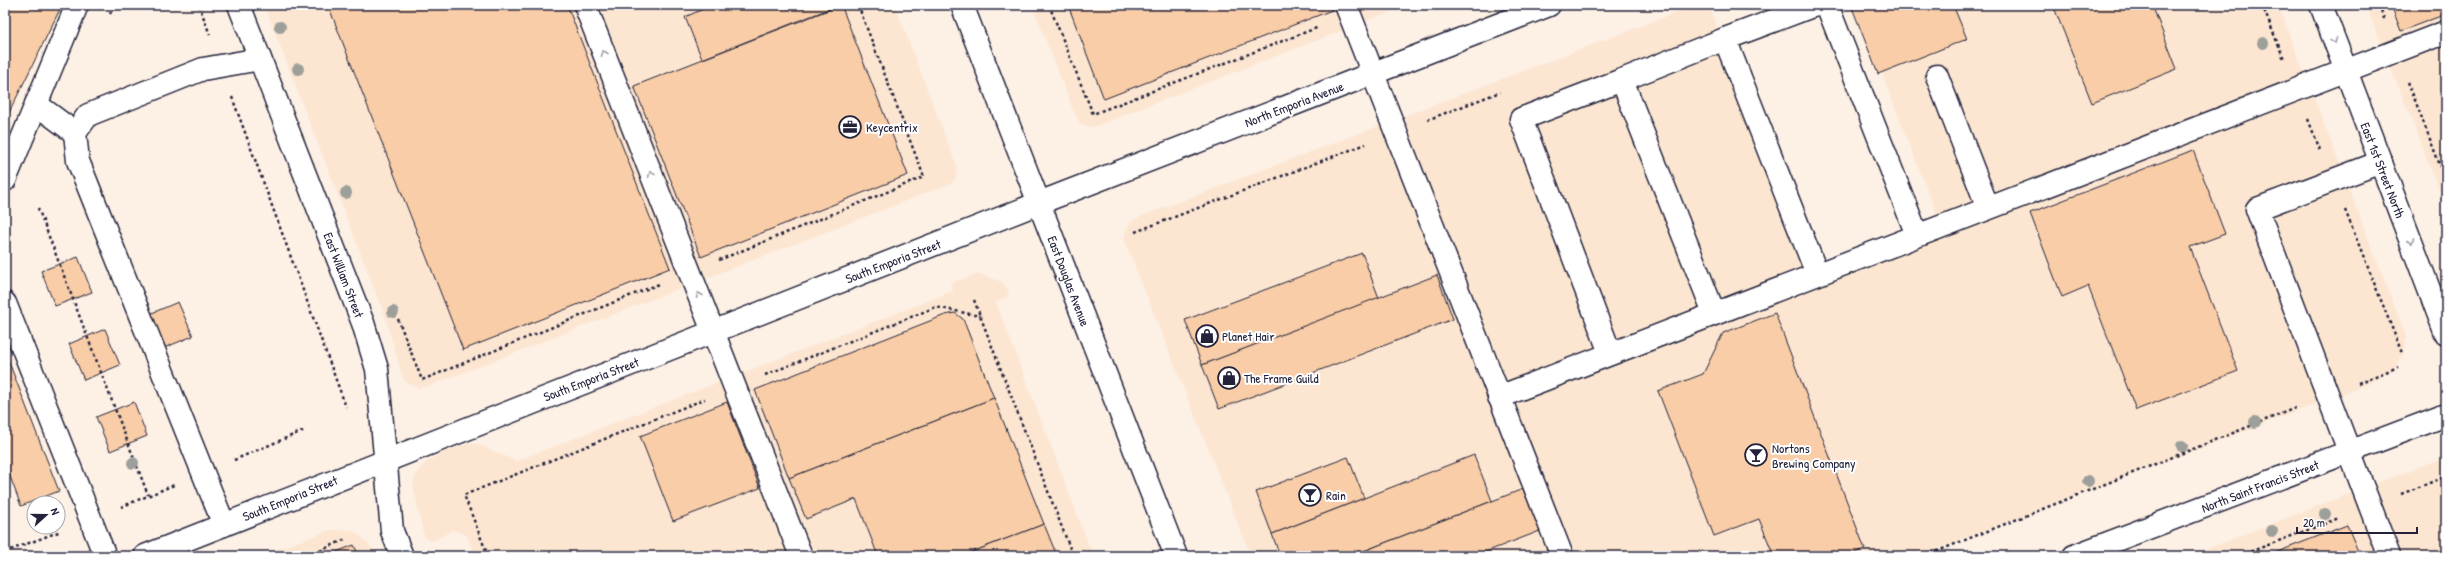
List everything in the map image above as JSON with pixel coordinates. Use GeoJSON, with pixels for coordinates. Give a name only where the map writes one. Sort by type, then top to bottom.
{"type":"FeatureCollection","features":[{"type":"Feature","properties":{"kind":"street"},"geometry":{"type":"LineString","coordinates":[[5,180],[77,5]]}},
{"type":"Feature","properties":{"kind":"street","name":"East William Street"},"geometry":{"type":"LineString","coordinates":[[239,5],[363,323],[377,369],[387,459],[392,532],[402,556]]}},
{"type":"Feature","properties":{"kind":"street"},"geometry":{"type":"LineString","coordinates":[[585,5],[801,556]]}},
{"type":"Feature","properties":{"kind":"street","name":"East Douglas Avenue"},"geometry":{"type":"LineString","coordinates":[[962,5],[1176,556]]}},
{"type":"Feature","properties":{"kind":"street","name":"North Emporia Avenue"},"geometry":{"type":"LineString","coordinates":[[1038,203],[1549,5]]}},
{"type":"Feature","properties":{"kind":"street"},"geometry":{"type":"LineString","coordinates":[[1610,353],[1521,119],[1815,5]]}},
{"type":"Feature","properties":{"kind":"street"},"geometry":{"type":"LineString","coordinates":[[1827,5],[1917,235]]}},
{"type":"Feature","properties":{"kind":"street","name":"East 1st Street North"},"geometry":{"type":"LineString","coordinates":[[2320,5],[2446,334]]}},
{"type":"Feature","properties":{"kind":"street"},"geometry":{"type":"LineString","coordinates":[[1348,10],[1562,556]]}},
{"type":"Feature","properties":{"kind":"street"},"geometry":{"type":"LineString","coordinates":[[1499,396],[2446,32]]}},
{"type":"Feature","properties":{"kind":"street"},"geometry":{"type":"LineString","coordinates":[[1725,39],[1817,274]]}},
{"type":"Feature","properties":{"kind":"street"},"geometry":{"type":"LineString","coordinates":[[224,525],[78,161],[75,133],[88,115],[203,69],[260,59]]}},
{"type":"Feature","properties":{"kind":"street"},"geometry":{"type":"LineString","coordinates":[[1937,76],[1988,208]]}},
{"type":"Feature","properties":{"kind":"street"},"geometry":{"type":"LineString","coordinates":[[1622,80],[1714,314]]}},
{"type":"Feature","properties":{"kind":"street"},"geometry":{"type":"LineString","coordinates":[[36,104],[75,133]]}},
{"type":"Feature","properties":{"kind":"street"},"geometry":{"type":"LineString","coordinates":[[2380,162],[2257,209],[2390,556]]}},
{"type":"Feature","properties":{"kind":"street","name":"South Emporia Street"},"geometry":{"type":"LineString","coordinates":[[145,556],[387,459],[1038,203]]}},
{"type":"Feature","properties":{"kind":"street"},"geometry":{"type":"LineString","coordinates":[[5,303],[105,556]]}},
{"type":"Feature","properties":{"kind":"street","name":"North Saint Francis Street"},"geometry":{"type":"LineString","coordinates":[[2074,556],[2446,415]]}},
{"type":"Feature","properties":{"kind":"path"},"geometry":{"type":"LineString","coordinates":[[108,18],[114,5]]}},
{"type":"Feature","properties":{"kind":"path"},"geometry":{"type":"LineString","coordinates":[[199,5],[211,37],[204,40]]}},
{"type":"Feature","properties":{"kind":"path"},"geometry":{"type":"LineString","coordinates":[[396,314],[422,380],[924,177],[858,5]]}},
{"type":"Feature","properties":{"kind":"path"},"geometry":{"type":"LineString","coordinates":[[1049,5],[1093,114],[1348,10]]}},
{"type":"Feature","properties":{"kind":"path"},"geometry":{"type":"LineString","coordinates":[[2379,5],[2446,181]]}},
{"type":"Feature","properties":{"kind":"path"},"geometry":{"type":"LineString","coordinates":[[221,66],[348,412]]}},
{"type":"Feature","properties":{"kind":"path"},"geometry":{"type":"LineString","coordinates":[[1135,232],[1506,90]]}},
{"type":"Feature","properties":{"kind":"path"},"geometry":{"type":"LineString","coordinates":[[38,208],[148,495]]}},
{"type":"Feature","properties":{"kind":"path"},"geometry":{"type":"LineString","coordinates":[[974,300],[1073,556]]}},
{"type":"Feature","properties":{"kind":"path"},"geometry":{"type":"LineString","coordinates":[[1925,556],[2398,367]]}},
{"type":"Feature","properties":{"kind":"path"},"geometry":{"type":"LineString","coordinates":[[5,552],[91,519],[305,430]]}},
{"type":"Feature","properties":{"kind":"path"},"geometry":{"type":"LineString","coordinates":[[464,495],[488,556]]}},
{"type":"Feature","properties":{"kind":"path"},"geometry":{"type":"LineString","coordinates":[[309,556],[346,539]]}},
{"type":"Feature","properties":{"kind":"shaded area"},"geometry":{"type":"Polygon","coordinates":[[[264,5],[895,5],[957,167],[956,177],[952,183],[429,386],[418,388],[408,384],[402,376],[386,319],[264,5]]]}},
{"type":"Feature","properties":{"kind":"shaded area"},"geometry":{"type":"Polygon","coordinates":[[[1032,5],[1408,5],[1096,126],[1087,127],[1080,123],[1074,112],[1032,5]]]}},
{"type":"Feature","properties":{"kind":"shaded area"},"geometry":{"type":"Polygon","coordinates":[[[1696,5],[1709,5],[1811,265],[1937,215],[1855,5],[2278,5],[2406,336],[2405,351],[2395,367],[2368,384],[1918,556],[1251,556],[1124,239],[1126,229],[1131,222],[1142,216],[1696,5]]]}},
{"type":"Feature","properties":{"kind":"shaded area"},"geometry":{"type":"Polygon","coordinates":[[[2366,5],[2446,5],[2446,207],[2366,5]]]}},
{"type":"Feature","properties":{"kind":"shaded area"},"geometry":{"type":"Polygon","coordinates":[[[979,274],[1002,282],[1009,291],[1007,297],[996,302],[1093,556],[474,556],[467,535],[453,530],[433,541],[427,539],[423,533],[413,485],[417,472],[425,463],[444,452],[469,443],[477,444],[516,461],[953,291],[950,283],[979,274]]]}},
{"type":"Feature","properties":{"kind":"shaded area"},"geometry":{"type":"Polygon","coordinates":[[[2443,460],[2446,461],[2446,556],[2188,556],[2429,463],[2443,460]]]}},
{"type":"Feature","properties":{"kind":"shaded area"},"geometry":{"type":"Polygon","coordinates":[[[330,530],[353,530],[367,542],[376,556],[260,556],[330,530]]]}},
{"type":"Feature","properties":{"kind":"building"},"geometry":{"type":"Polygon","coordinates":[[[11,5],[62,5],[5,121],[5,8],[9,10],[11,5]]]}},
{"type":"Feature","properties":{"kind":"building"},"geometry":{"type":"Polygon","coordinates":[[[328,5],[567,5],[670,268],[463,350],[328,5]]]}},
{"type":"Feature","properties":{"kind":"building"},"geometry":{"type":"Polygon","coordinates":[[[712,5],[839,5],[702,59],[685,17],[712,5]]]}},
{"type":"Feature","properties":{"kind":"building"},"geometry":{"type":"Polygon","coordinates":[[[841,5],[908,175],[701,257],[634,86],[841,5]]]}},
{"type":"Feature","properties":{"kind":"building"},"geometry":{"type":"Polygon","coordinates":[[[1068,5],[1330,5],[1332,10],[1104,99],[1068,5]]]}},
{"type":"Feature","properties":{"kind":"building"},"geometry":{"type":"Polygon","coordinates":[[[1851,5],[1953,5],[1967,39],[1878,74],[1851,5]]]}},
{"type":"Feature","properties":{"kind":"building"},"geometry":{"type":"Polygon","coordinates":[[[2053,5],[2152,5],[2177,69],[2092,103],[2053,5]]]}},
{"type":"Feature","properties":{"kind":"building"},"geometry":{"type":"Polygon","coordinates":[[[2391,5],[2446,5],[2446,14],[2401,31],[2391,5]]]}},
{"type":"Feature","properties":{"kind":"building"},"geometry":{"type":"Polygon","coordinates":[[[2193,150],[2225,234],[2190,247],[2238,371],[2136,410],[2088,286],[2062,297],[2030,213],[2193,150]]]}},
{"type":"Feature","properties":{"kind":"building"},"geometry":{"type":"Polygon","coordinates":[[[1362,253],[1379,298],[1202,365],[1185,320],[1362,253]]]}},
{"type":"Feature","properties":{"kind":"building"},"geometry":{"type":"Polygon","coordinates":[[[78,257],[92,292],[55,306],[41,271],[78,257]]]}},
{"type":"Feature","properties":{"kind":"building"},"geometry":{"type":"Polygon","coordinates":[[[1437,275],[1453,319],[1219,409],[1202,365],[1437,275]]]}},
{"type":"Feature","properties":{"kind":"building"},"geometry":{"type":"Polygon","coordinates":[[[178,302],[193,336],[159,350],[145,316],[178,302]]]}},
{"type":"Feature","properties":{"kind":"building"},"geometry":{"type":"Polygon","coordinates":[[[955,313],[963,319],[994,398],[789,478],[755,390],[945,315],[955,313]]]}},
{"type":"Feature","properties":{"kind":"building","name":"Nortons Brewing Company"},"geometry":{"type":"Polygon","coordinates":[[[1775,313],[1865,549],[1847,556],[1774,556],[1759,519],[1714,536],[1658,391],[1703,374],[1723,333],[1775,313]]]}},
{"type":"Feature","properties":{"kind":"building"},"geometry":{"type":"Polygon","coordinates":[[[105,329],[120,365],[84,380],[69,344],[105,329]]]}},
{"type":"Feature","properties":{"kind":"building"},"geometry":{"type":"Polygon","coordinates":[[[5,352],[59,491],[49,495],[26,495],[26,504],[21,506],[5,463],[5,352]]]}},
{"type":"Feature","properties":{"kind":"building"},"geometry":{"type":"Polygon","coordinates":[[[994,398],[1044,524],[962,556],[878,556],[856,499],[806,519],[789,478],[994,398]]]}},
{"type":"Feature","properties":{"kind":"building"},"geometry":{"type":"Polygon","coordinates":[[[134,402],[147,436],[110,451],[96,417],[134,402]]]}},
{"type":"Feature","properties":{"kind":"building"},"geometry":{"type":"Polygon","coordinates":[[[727,402],[760,488],[673,521],[640,436],[727,402]]]}},
{"type":"Feature","properties":{"kind":"building"},"geometry":{"type":"Polygon","coordinates":[[[1474,455],[1492,501],[1351,556],[1280,556],[1272,534],[1474,455]]]}},
{"type":"Feature","properties":{"kind":"building","name":"Rain"},"geometry":{"type":"Polygon","coordinates":[[[1348,457],[1364,498],[1272,534],[1256,492],[1348,457]]]}},
{"type":"Feature","properties":{"kind":"building"},"geometry":{"type":"Polygon","coordinates":[[[1523,489],[1540,531],[1475,556],[1351,556],[1523,489]]]}},
{"type":"Feature","properties":{"kind":"building"},"geometry":{"type":"Polygon","coordinates":[[[1044,524],[1057,556],[962,556],[1044,524]]]}},
{"type":"Feature","properties":{"kind":"building"},"geometry":{"type":"Polygon","coordinates":[[[2347,525],[2360,556],[2267,556],[2347,525]]]}},
{"type":"Feature","properties":{"kind":"building"},"geometry":{"type":"Polygon","coordinates":[[[354,545],[359,556],[326,556],[354,545]]]}},
{"type":"Feature","properties":{"kind":"place","name":"Keycentrix"},"geometry":{"type":"Point","coordinates":[850,127]}},
{"type":"Feature","properties":{"kind":"place","name":"Planet Hair"},"geometry":{"type":"Point","coordinates":[1207,336]}},
{"type":"Feature","properties":{"kind":"place","name":"The Frame Guild"},"geometry":{"type":"Point","coordinates":[1229,378]}},
{"type":"Feature","properties":{"kind":"place","name":"Nortons Brewing Company"},"geometry":{"type":"Point","coordinates":[1756,455]}},
{"type":"Feature","properties":{"kind":"place","name":"Rain"},"geometry":{"type":"Point","coordinates":[1310,495]}}]}
